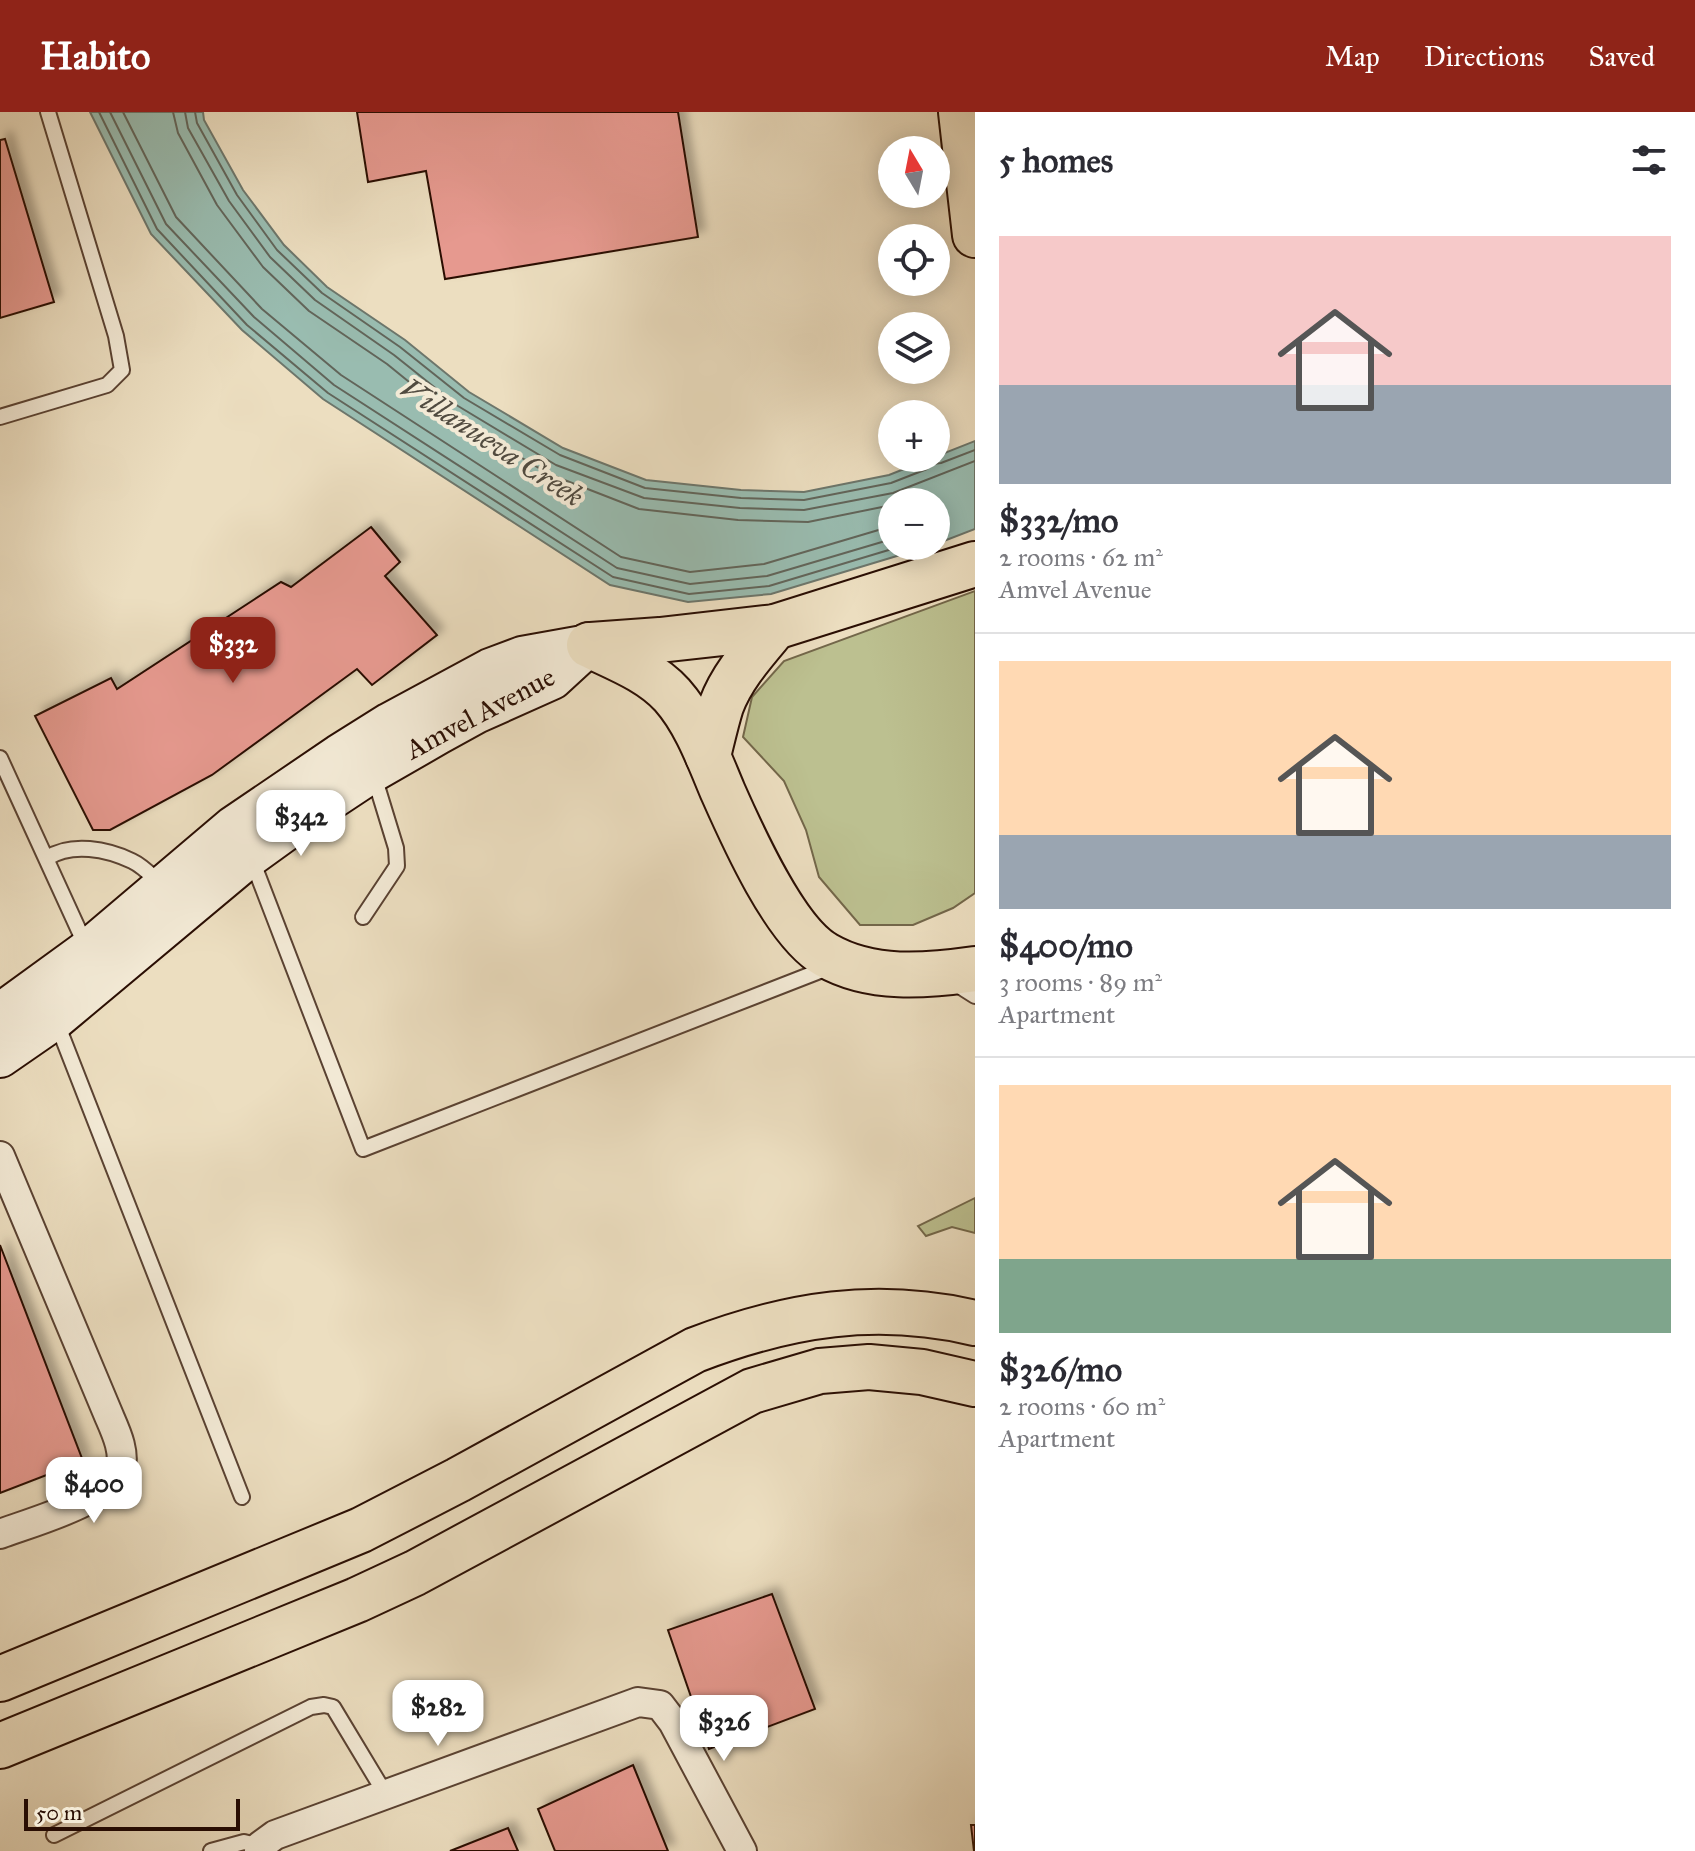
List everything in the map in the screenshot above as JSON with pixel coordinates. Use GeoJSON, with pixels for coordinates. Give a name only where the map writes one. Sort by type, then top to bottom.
{"type":"FeatureCollection","features":[{"type":"Feature","properties":{"kind":"main road"},"geometry":{"type":"LineString","coordinates":[[961,112],[975,235]]}},
{"type":"Feature","properties":{"kind":"main road"},"geometry":{"type":"LineString","coordinates":[[589,645],[775,627],[975,564]]}},
{"type":"Feature","properties":{"kind":"main road"},"geometry":{"type":"LineString","coordinates":[[708,756],[722,705],[732,685],[749,658],[775,627]]}},
{"type":"Feature","properties":{"kind":"main road"},"geometry":{"type":"LineString","coordinates":[[589,645],[630,665],[662,686],[680,706],[708,756],[742,832],[786,911],[813,945],[862,971],[957,971],[975,943]]}},
{"type":"Feature","properties":{"kind":"main road","name":"Amvel Avenue"},"geometry":{"type":"LineString","coordinates":[[0,1014],[49,1002],[372,772],[476,713],[552,679],[589,645]]}},
{"type":"Feature","properties":{"kind":"main road","name":"Amvel Avenue"},"geometry":{"type":"LineString","coordinates":[[0,1057],[49,1002],[88,950],[233,827],[275,797],[402,716],[466,681],[522,657],[589,645]]}},
{"type":"Feature","properties":{"kind":"main road"},"geometry":{"type":"LineString","coordinates":[[0,1679],[361,1530],[695,1350],[732,1336],[769,1324],[849,1312],[920,1313],[975,1323]]}},
{"type":"Feature","properties":{"kind":"main road"},"geometry":{"type":"LineString","coordinates":[[0,1746],[405,1578],[723,1405],[777,1382],[820,1371],[869,1367],[922,1372],[975,1384]]}},
{"type":"Feature","properties":{"kind":"street"},"geometry":{"type":"LineString","coordinates":[[0,1156],[109,1416],[122,1457],[116,1479],[97,1495],[0,1534]]}},
{"type":"Feature","properties":{"kind":"street"},"geometry":{"type":"LineString","coordinates":[[259,1849],[275,1835],[638,1702],[660,1705],[673,1722],[742,1851]]}},
{"type":"Feature","properties":{"kind":"lane"},"geometry":{"type":"LineString","coordinates":[[0,417],[107,385],[122,370],[116,336],[48,112]]}},
{"type":"Feature","properties":{"kind":"lane"},"geometry":{"type":"LineString","coordinates":[[0,758],[88,950]]}},
{"type":"Feature","properties":{"kind":"lane"},"geometry":{"type":"LineString","coordinates":[[363,917],[397,866],[396,848],[372,772]]}},
{"type":"Feature","properties":{"kind":"lane"},"geometry":{"type":"LineString","coordinates":[[47,858],[58,851],[78,847],[112,854],[135,862],[163,885]]}},
{"type":"Feature","properties":{"kind":"lane"},"geometry":{"type":"LineString","coordinates":[[250,856],[363,1149],[843,962]]}},
{"type":"Feature","properties":{"kind":"lane"},"geometry":{"type":"LineString","coordinates":[[957,971],[975,996]]}},
{"type":"Feature","properties":{"kind":"lane"},"geometry":{"type":"LineString","coordinates":[[49,1002],[242,1497]]}},
{"type":"Feature","properties":{"kind":"lane"},"geometry":{"type":"LineString","coordinates":[[54,1835],[311,1707],[324,1705],[333,1707],[386,1795]]}},
{"type":"Feature","properties":{"kind":"lane"},"geometry":{"type":"LineString","coordinates":[[211,1851],[244,1842],[259,1849]]}},
{"type":"Feature","properties":{"kind":"green space"},"geometry":{"type":"Polygon","coordinates":[[[975,591],[975,893],[953,908],[913,925],[860,925],[819,877],[806,830],[784,781],[743,737],[752,697],[784,661],[975,591]]]}},
{"type":"Feature","properties":{"kind":"green space"},"geometry":{"type":"Polygon","coordinates":[[[975,1198],[975,1233],[952,1227],[926,1236],[918,1226],[975,1198]]]}},
{"type":"Feature","properties":{"kind":"water","name":"Villanueva Creek"},"geometry":{"type":"Polygon","coordinates":[[[90,112],[203,112],[204,120],[243,190],[284,245],[327,287],[405,340],[469,392],[563,448],[646,480],[741,490],[804,492],[897,472],[950,472],[950,451],[975,441],[975,529],[950,539],[950,488],[878,488],[878,560],[884,560],[771,594],[688,602],[610,585],[323,399],[242,330],[151,234],[90,112]]]}},
{"type":"Feature","properties":{"kind":"building"},"geometry":{"type":"Polygon","coordinates":[[[357,112],[678,112],[698,237],[445,279],[426,171],[368,182],[357,112]]]}},
{"type":"Feature","properties":{"kind":"building"},"geometry":{"type":"Polygon","coordinates":[[[5,139],[54,302],[0,318],[0,140],[5,139]]]}},
{"type":"Feature","properties":{"kind":"building"},"geometry":{"type":"Polygon","coordinates":[[[371,527],[400,562],[385,576],[437,635],[372,685],[357,669],[212,775],[110,830],[93,830],[35,716],[111,678],[117,689],[281,582],[291,587],[371,527]]]}},
{"type":"Feature","properties":{"kind":"building"},"geometry":{"type":"Polygon","coordinates":[[[0,1245],[83,1461],[0,1493],[0,1245]]]}},
{"type":"Feature","properties":{"kind":"building"},"geometry":{"type":"Polygon","coordinates":[[[772,1594],[815,1709],[709,1749],[668,1630],[772,1594]]]}},
{"type":"Feature","properties":{"kind":"building"},"geometry":{"type":"Polygon","coordinates":[[[633,1765],[668,1851],[555,1851],[538,1809],[633,1765]]]}},
{"type":"Feature","properties":{"kind":"building"},"geometry":{"type":"Polygon","coordinates":[[[971,1825],[975,1825],[975,1851],[974,1851],[971,1825]]]}},
{"type":"Feature","properties":{"kind":"building"},"geometry":{"type":"Polygon","coordinates":[[[508,1828],[518,1851],[450,1851],[508,1828]]]}}]}
